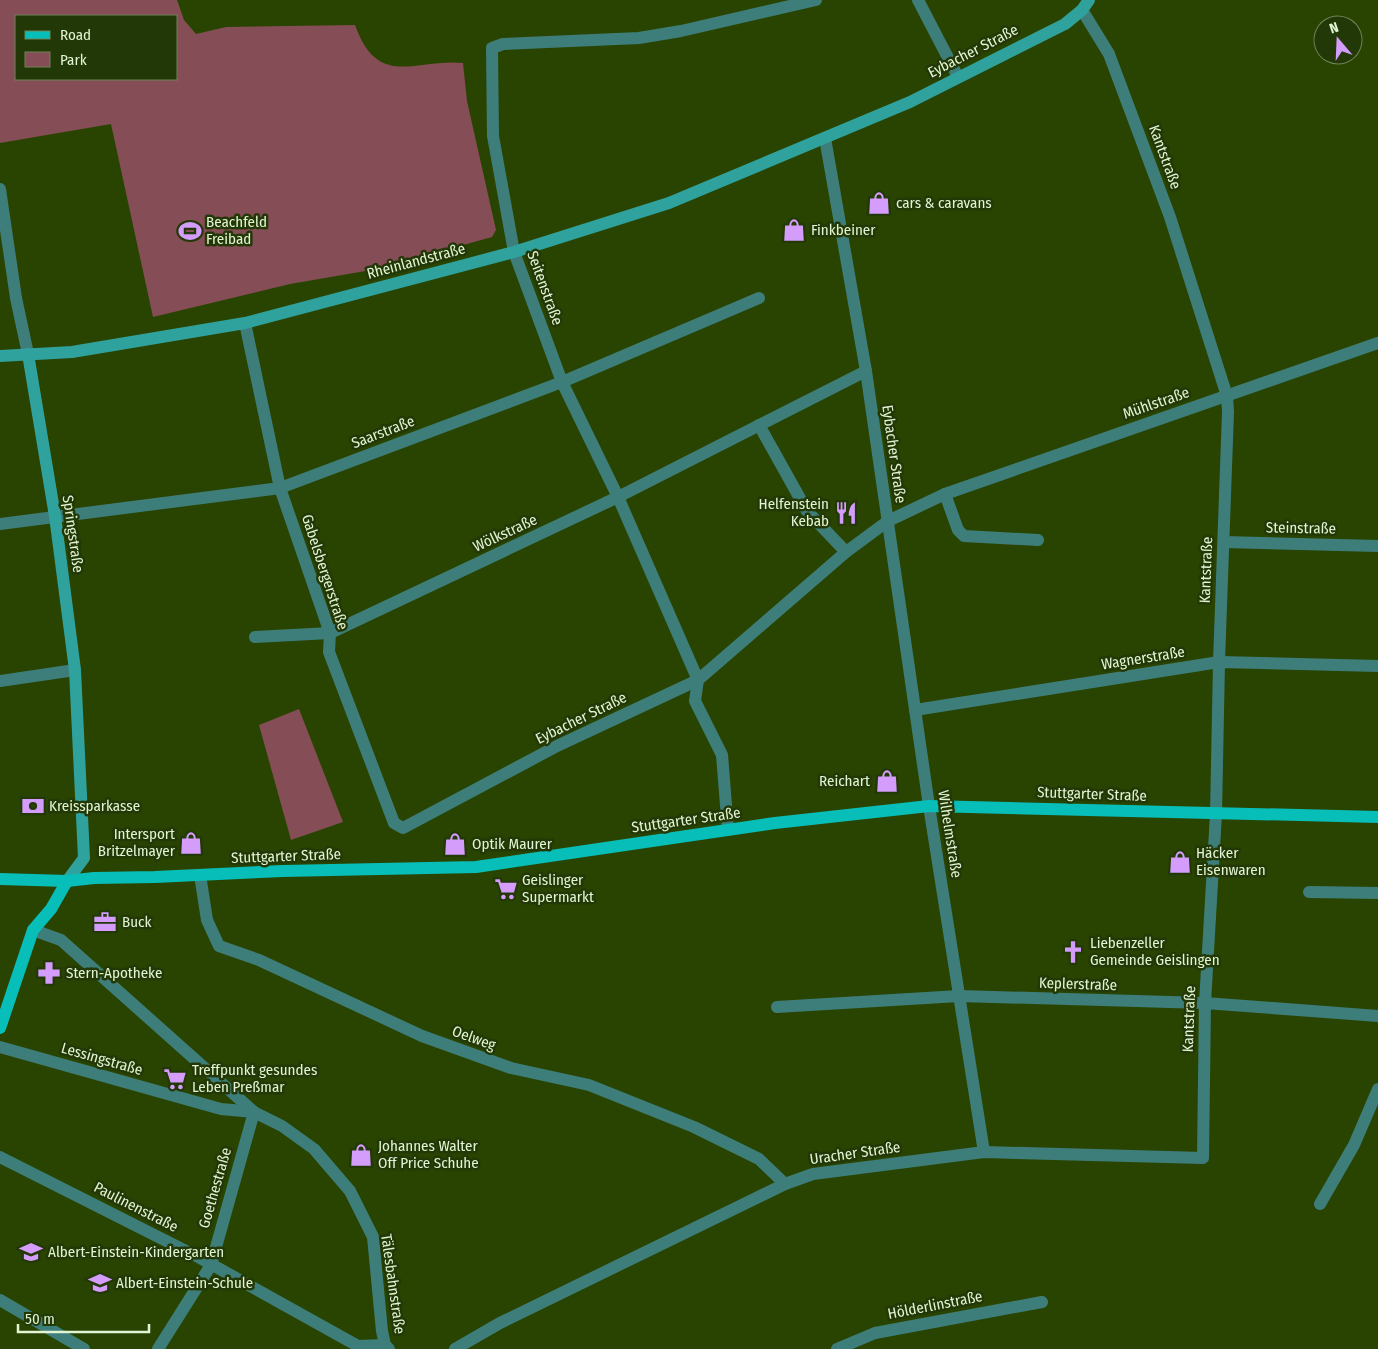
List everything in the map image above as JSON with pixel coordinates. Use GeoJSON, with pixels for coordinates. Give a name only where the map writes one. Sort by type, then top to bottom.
{"type":"FeatureCollection","features":[{"type":"Feature","properties":{"kind":"main road","name":"Eybacher Straße"},"geometry":{"type":"LineString","coordinates":[[825,138],[910,102],[1065,24],[1086,5]]}},
{"type":"Feature","properties":{"kind":"main road","name":"Rheinlandstraße"},"geometry":{"type":"LineString","coordinates":[[0,356],[72,352],[245,323],[514,252],[670,203],[825,138]]}},
{"type":"Feature","properties":{"kind":"main road","name":"Springstraße"},"geometry":{"type":"LineString","coordinates":[[28,354],[55,516],[75,670],[84,858],[67,881]]}},
{"type":"Feature","properties":{"kind":"main road","name":"Stuttgarter Straße"},"geometry":{"type":"LineString","coordinates":[[0,879],[67,881],[94,878],[476,867],[775,823],[929,806],[1378,817]]}},
{"type":"Feature","properties":{"kind":"main road"},"geometry":{"type":"LineString","coordinates":[[0,1028],[33,930],[51,909],[67,881]]}},
{"type":"Feature","properties":{"kind":"street","name":"Seitenstraße"},"geometry":{"type":"LineString","coordinates":[[728,830],[722,755],[695,700],[698,680],[618,497],[562,382],[514,252],[493,136],[492,48],[502,44],[639,38],[681,31],[816,0]]}},
{"type":"Feature","properties":{"kind":"street"},"geometry":{"type":"LineString","coordinates":[[918,0],[958,77]]}},
{"type":"Feature","properties":{"kind":"street","name":"Kantstraße"},"geometry":{"type":"LineString","coordinates":[[1086,5],[1109,54],[1170,217],[1227,396],[1216,814],[1205,1004],[1203,1158]]}},
{"type":"Feature","properties":{"kind":"street","name":"Eybacher Straße"},"geometry":{"type":"LineString","coordinates":[[394,824],[403,828],[557,746],[698,680],[846,552],[888,521],[866,371],[825,138]]}},
{"type":"Feature","properties":{"kind":"street","name":"Springstraße"},"geometry":{"type":"LineString","coordinates":[[0,189],[16,298],[28,354]]}},
{"type":"Feature","properties":{"kind":"street","name":"Saarstraße"},"geometry":{"type":"LineString","coordinates":[[0,524],[280,488],[562,382],[759,298]]}},
{"type":"Feature","properties":{"kind":"street","name":"Gabelsbergerstraße"},"geometry":{"type":"LineString","coordinates":[[245,323],[280,488],[330,633],[329,652],[394,824]]}},
{"type":"Feature","properties":{"kind":"street","name":"Mühlstraße"},"geometry":{"type":"LineString","coordinates":[[888,521],[945,494],[1378,343]]}},
{"type":"Feature","properties":{"kind":"street","name":"Wölkstraße"},"geometry":{"type":"LineString","coordinates":[[255,637],[330,633],[618,497],[866,371]]}},
{"type":"Feature","properties":{"kind":"street"},"geometry":{"type":"LineString","coordinates":[[759,425],[807,512],[846,552]]}},
{"type":"Feature","properties":{"kind":"street"},"geometry":{"type":"LineString","coordinates":[[945,494],[958,530],[964,536],[1038,540]]}},
{"type":"Feature","properties":{"kind":"street","name":"Wilhelmstraße"},"geometry":{"type":"LineString","coordinates":[[888,521],[929,806],[984,1152]]}},
{"type":"Feature","properties":{"kind":"street","name":"Steinstraße"},"geometry":{"type":"LineString","coordinates":[[1224,542],[1378,546]]}},
{"type":"Feature","properties":{"kind":"street","name":"Wagnerstraße"},"geometry":{"type":"LineString","coordinates":[[916,710],[1219,662],[1378,666]]}},
{"type":"Feature","properties":{"kind":"street"},"geometry":{"type":"LineString","coordinates":[[0,681],[75,670]]}},
{"type":"Feature","properties":{"kind":"street","name":"Oelweg"},"geometry":{"type":"LineString","coordinates":[[200,875],[207,920],[219,946],[260,960],[422,1036],[511,1068],[588,1085],[694,1127],[759,1159],[785,1184]]}},
{"type":"Feature","properties":{"kind":"street"},"geometry":{"type":"LineString","coordinates":[[1309,892],[1378,893]]}},
{"type":"Feature","properties":{"kind":"street","name":"Tälesbahnstraße"},"geometry":{"type":"LineString","coordinates":[[33,930],[61,940],[254,1112],[282,1126],[314,1149],[350,1191],[373,1237],[382,1331],[386,1348]]}},
{"type":"Feature","properties":{"kind":"street","name":"Keplerstraße"},"geometry":{"type":"LineString","coordinates":[[777,1007],[959,996],[1205,1004],[1378,1016]]}},
{"type":"Feature","properties":{"kind":"street","name":"Lessingstraße"},"geometry":{"type":"LineString","coordinates":[[0,1047],[221,1109],[254,1112]]}},
{"type":"Feature","properties":{"kind":"street"},"geometry":{"type":"LineString","coordinates":[[1320,1204],[1354,1145],[1378,1089]]}},
{"type":"Feature","properties":{"kind":"street","name":"Goethestraße"},"geometry":{"type":"LineString","coordinates":[[158,1349],[211,1264],[254,1112]]}},
{"type":"Feature","properties":{"kind":"street","name":"Uracher Straße"},"geometry":{"type":"LineString","coordinates":[[458,1348],[500,1323],[785,1184],[812,1174],[984,1152],[1203,1158]]}},
{"type":"Feature","properties":{"kind":"street","name":"Paulinenstraße"},"geometry":{"type":"LineString","coordinates":[[0,1157],[211,1264],[358,1346],[386,1348]]}},
{"type":"Feature","properties":{"kind":"street"},"geometry":{"type":"LineString","coordinates":[[0,1300],[84,1349]]}},
{"type":"Feature","properties":{"kind":"street","name":"Hölderlinstraße"},"geometry":{"type":"LineString","coordinates":[[837,1349],[874,1333],[1042,1302]]}},
{"type":"Feature","properties":{"kind":"green space"},"geometry":{"type":"Polygon","coordinates":[[[0,0],[177,0],[184,20],[196,34],[226,27],[355,25],[364,45],[375,58],[387,64],[414,66],[463,63],[467,101],[496,230],[492,237],[377,269],[290,284],[153,317],[111,124],[0,143],[0,0]]]}},
{"type":"Feature","properties":{"kind":"green space"},"geometry":{"type":"Polygon","coordinates":[[[299,709],[343,822],[291,840],[259,725],[299,709]]]}},
{"type":"Feature","properties":{"kind":"place","name":"cars & caravans"},"geometry":{"type":"Point","coordinates":[879,203]}},
{"type":"Feature","properties":{"kind":"place","name":"Finkbeiner"},"geometry":{"type":"Point","coordinates":[794,230]}},
{"type":"Feature","properties":{"kind":"place","name":"Beachfeld Freibad"},"geometry":{"type":"Point","coordinates":[190,231]}},
{"type":"Feature","properties":{"kind":"place","name":"Helfenstein Kebab"},"geometry":{"type":"Point","coordinates":[846,513]}},
{"type":"Feature","properties":{"kind":"place","name":"Reichart"},"geometry":{"type":"Point","coordinates":[887,781]}},
{"type":"Feature","properties":{"kind":"place","name":"Kreissparkasse"},"geometry":{"type":"Point","coordinates":[33,806]}},
{"type":"Feature","properties":{"kind":"place","name":"Intersport Britzelmayer"},"geometry":{"type":"Point","coordinates":[191,843]}},
{"type":"Feature","properties":{"kind":"place","name":"Optik Maurer"},"geometry":{"type":"Point","coordinates":[455,844]}},
{"type":"Feature","properties":{"kind":"place","name":"Häcker Eisenwaren"},"geometry":{"type":"Point","coordinates":[1180,862]}},
{"type":"Feature","properties":{"kind":"place","name":"Geislinger Supermarkt"},"geometry":{"type":"Point","coordinates":[506,889]}},
{"type":"Feature","properties":{"kind":"place","name":"Buck"},"geometry":{"type":"Point","coordinates":[105,922]}},
{"type":"Feature","properties":{"kind":"place","name":"Liebenzeller Gemeinde Geislingen"},"geometry":{"type":"Point","coordinates":[1073,952]}},
{"type":"Feature","properties":{"kind":"place","name":"Stern-Apotheke"},"geometry":{"type":"Point","coordinates":[49,973]}},
{"type":"Feature","properties":{"kind":"place","name":"Treffpunkt gesundes Leben Preßmar"},"geometry":{"type":"Point","coordinates":[175,1079]}},
{"type":"Feature","properties":{"kind":"place","name":"Johannes Walter Off Price Schuhe"},"geometry":{"type":"Point","coordinates":[361,1155]}},
{"type":"Feature","properties":{"kind":"place","name":"Albert-Einstein-Kindergarten"},"geometry":{"type":"Point","coordinates":[31,1252]}},
{"type":"Feature","properties":{"kind":"place","name":"Albert-Einstein-Schule"},"geometry":{"type":"Point","coordinates":[100,1283]}}]}
